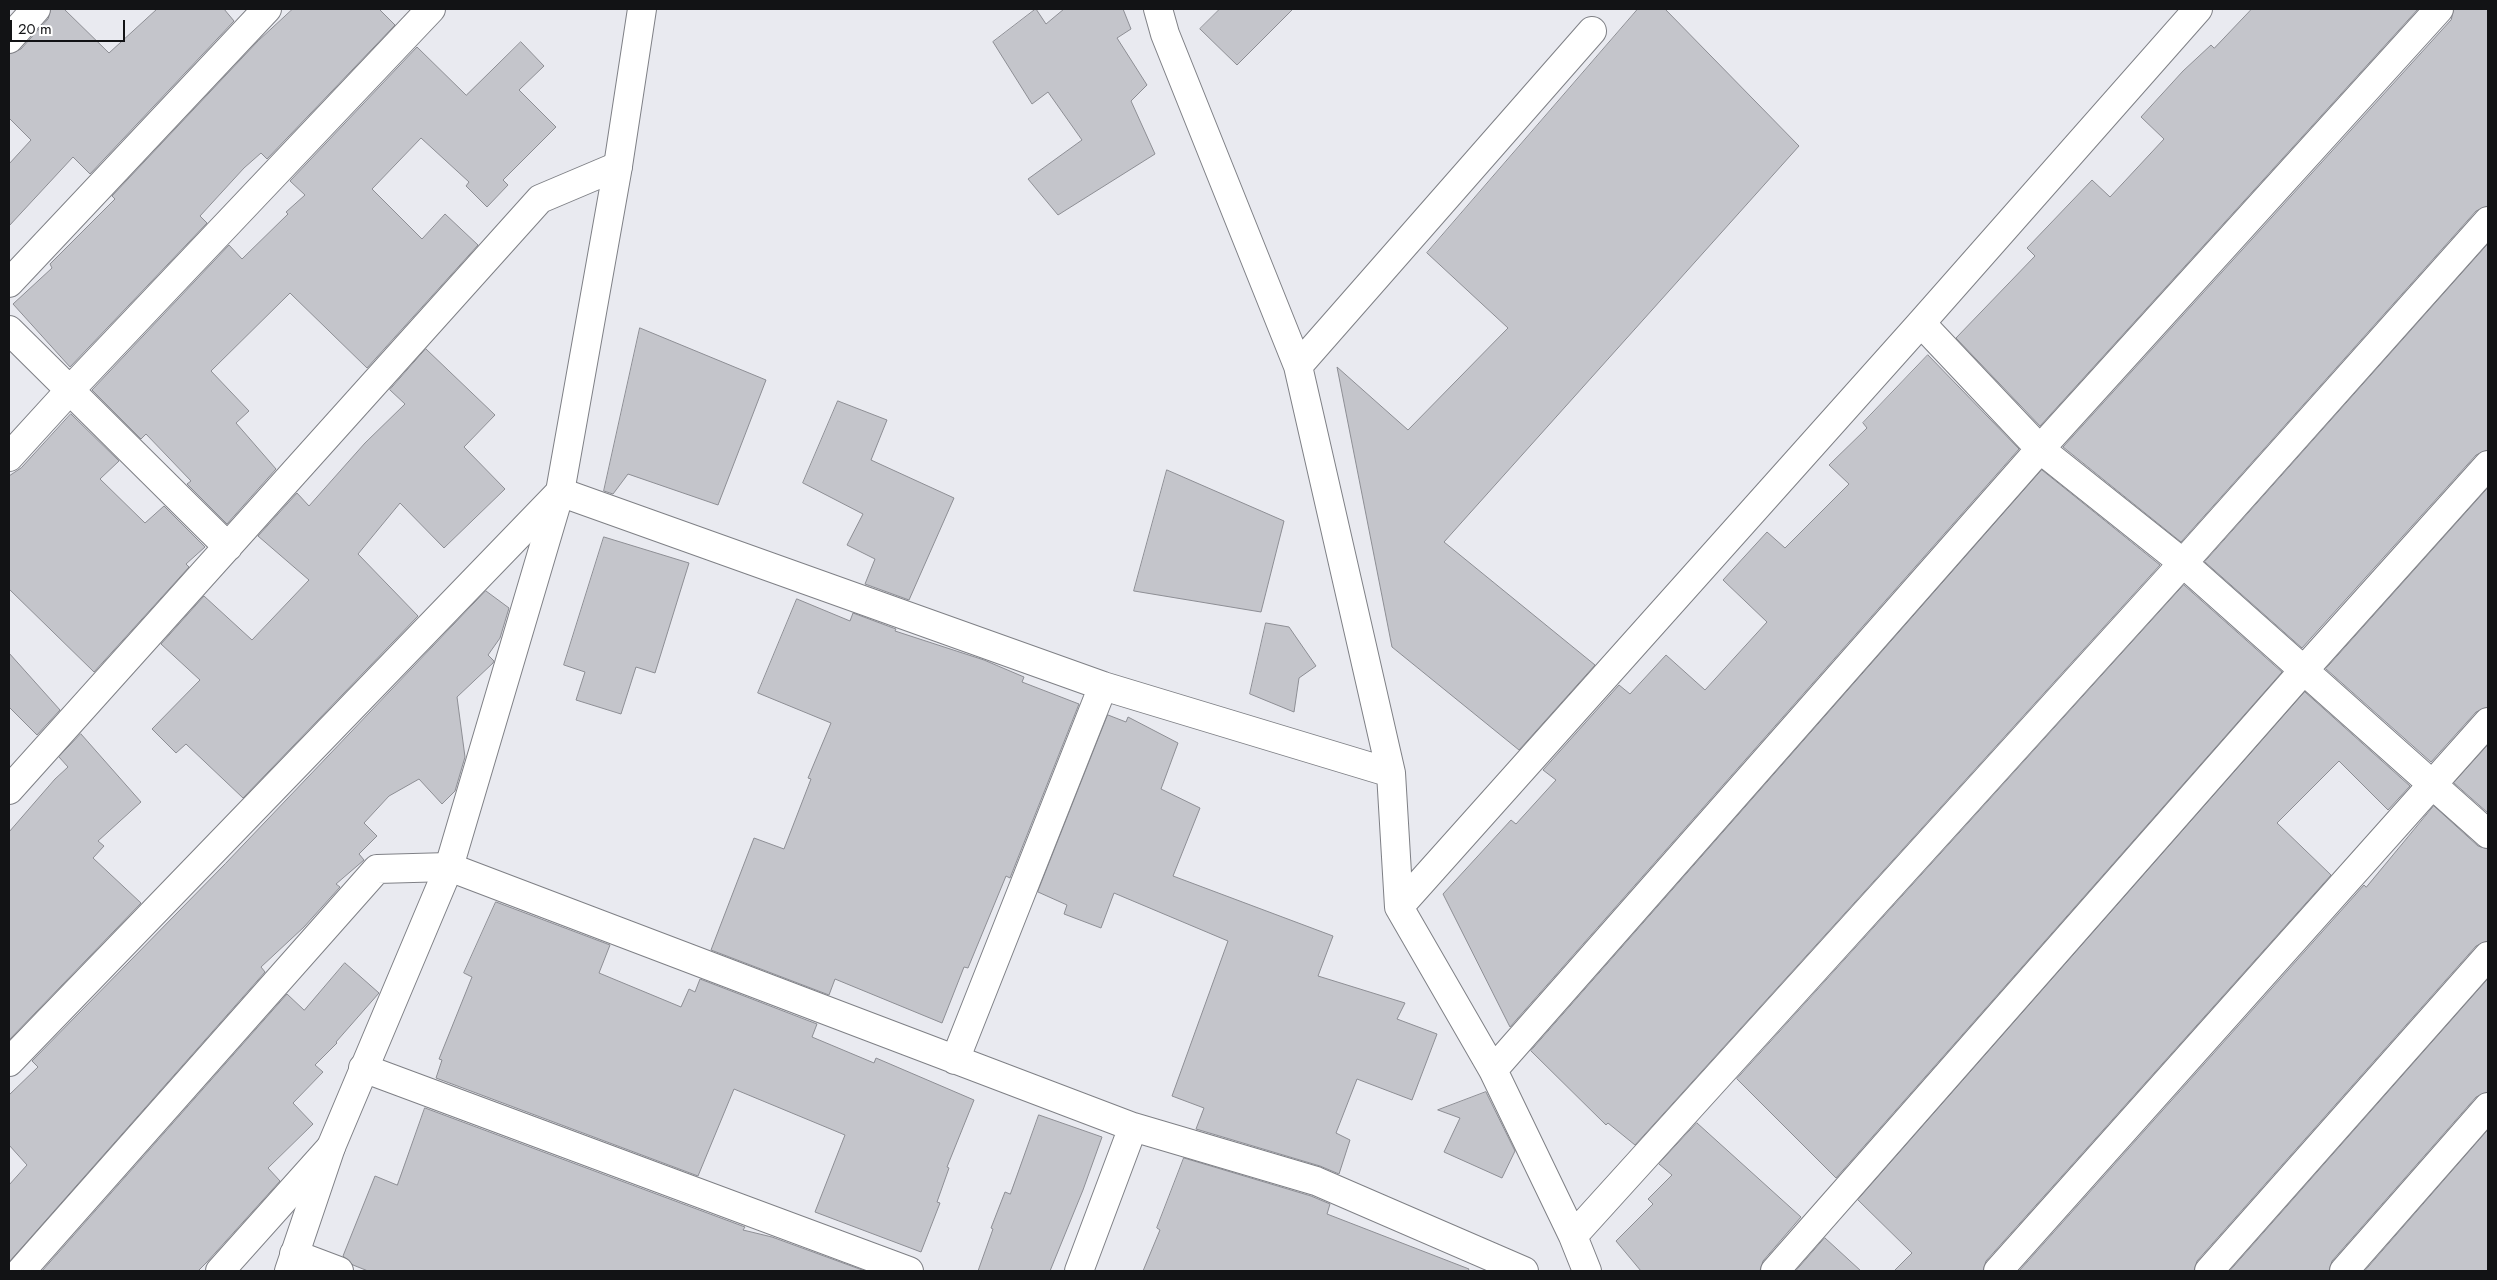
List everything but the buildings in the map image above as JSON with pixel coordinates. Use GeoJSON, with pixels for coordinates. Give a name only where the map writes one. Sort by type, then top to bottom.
{"type":"FeatureCollection","features":[{"type":"Feature","properties":{"kind":"street"},"geometry":{"type":"LineString","coordinates":[[9,39],[36,9]]}},
{"type":"Feature","properties":{"kind":"street"},"geometry":{"type":"LineString","coordinates":[[9,282],[267,9]]}},
{"type":"Feature","properties":{"kind":"street"},"geometry":{"type":"LineString","coordinates":[[9,457],[70,390],[431,9]]}},
{"type":"Feature","properties":{"kind":"street"},"geometry":{"type":"LineString","coordinates":[[339,1271],[291,1263],[331,1147],[449,867],[560,492],[618,166],[642,9]]}},
{"type":"Feature","properties":{"kind":"street"},"geometry":{"type":"LineString","coordinates":[[1158,9],[1169,44],[1298,366],[1391,773],[1399,907],[1493,1070],[1573,1236],[1587,1271]]}},
{"type":"Feature","properties":{"kind":"street"},"geometry":{"type":"LineString","coordinates":[[1399,907],[1921,323],[2198,9]]}},
{"type":"Feature","properties":{"kind":"street"},"geometry":{"type":"LineString","coordinates":[[1493,1070],[2040,449],[2438,9]]}},
{"type":"Feature","properties":{"kind":"street"},"geometry":{"type":"LineString","coordinates":[[1298,366],[1592,31]]}},
{"type":"Feature","properties":{"kind":"street"},"geometry":{"type":"LineString","coordinates":[[9,790],[540,199],[618,166]]}},
{"type":"Feature","properties":{"kind":"street"},"geometry":{"type":"LineString","coordinates":[[1573,1236],[2183,563],[2488,221]]}},
{"type":"Feature","properties":{"kind":"street"},"geometry":{"type":"LineString","coordinates":[[1921,323],[2040,449],[2183,563],[2488,834]]}},
{"type":"Feature","properties":{"kind":"street"},"geometry":{"type":"LineString","coordinates":[[9,330],[228,547]]}},
{"type":"Feature","properties":{"kind":"street"},"geometry":{"type":"LineString","coordinates":[[1775,1271],[2303,671],[2488,465]]}},
{"type":"Feature","properties":{"kind":"street"},"geometry":{"type":"LineString","coordinates":[[560,492],[1103,686],[1391,773]]}},
{"type":"Feature","properties":{"kind":"street"},"geometry":{"type":"LineString","coordinates":[[9,1062],[560,492]]}},
{"type":"Feature","properties":{"kind":"street"},"geometry":{"type":"LineString","coordinates":[[955,1060],[1103,686]]}},
{"type":"Feature","properties":{"kind":"street"},"geometry":{"type":"LineString","coordinates":[[1998,1271],[2488,722]]}},
{"type":"Feature","properties":{"kind":"street"},"geometry":{"type":"LineString","coordinates":[[21,1271],[377,869],[449,867],[1133,1127],[1316,1181],[1524,1271]]}},
{"type":"Feature","properties":{"kind":"street"},"geometry":{"type":"LineString","coordinates":[[2209,1271],[2488,956]]}},
{"type":"Feature","properties":{"kind":"street"},"geometry":{"type":"LineString","coordinates":[[363,1068],[909,1271]]}},
{"type":"Feature","properties":{"kind":"street"},"geometry":{"type":"LineString","coordinates":[[2344,1271],[2488,1107]]}},
{"type":"Feature","properties":{"kind":"street"},"geometry":{"type":"LineString","coordinates":[[1079,1271],[1133,1127]]}},
{"type":"Feature","properties":{"kind":"street"},"geometry":{"type":"LineString","coordinates":[[220,1271],[331,1147]]}}]}
